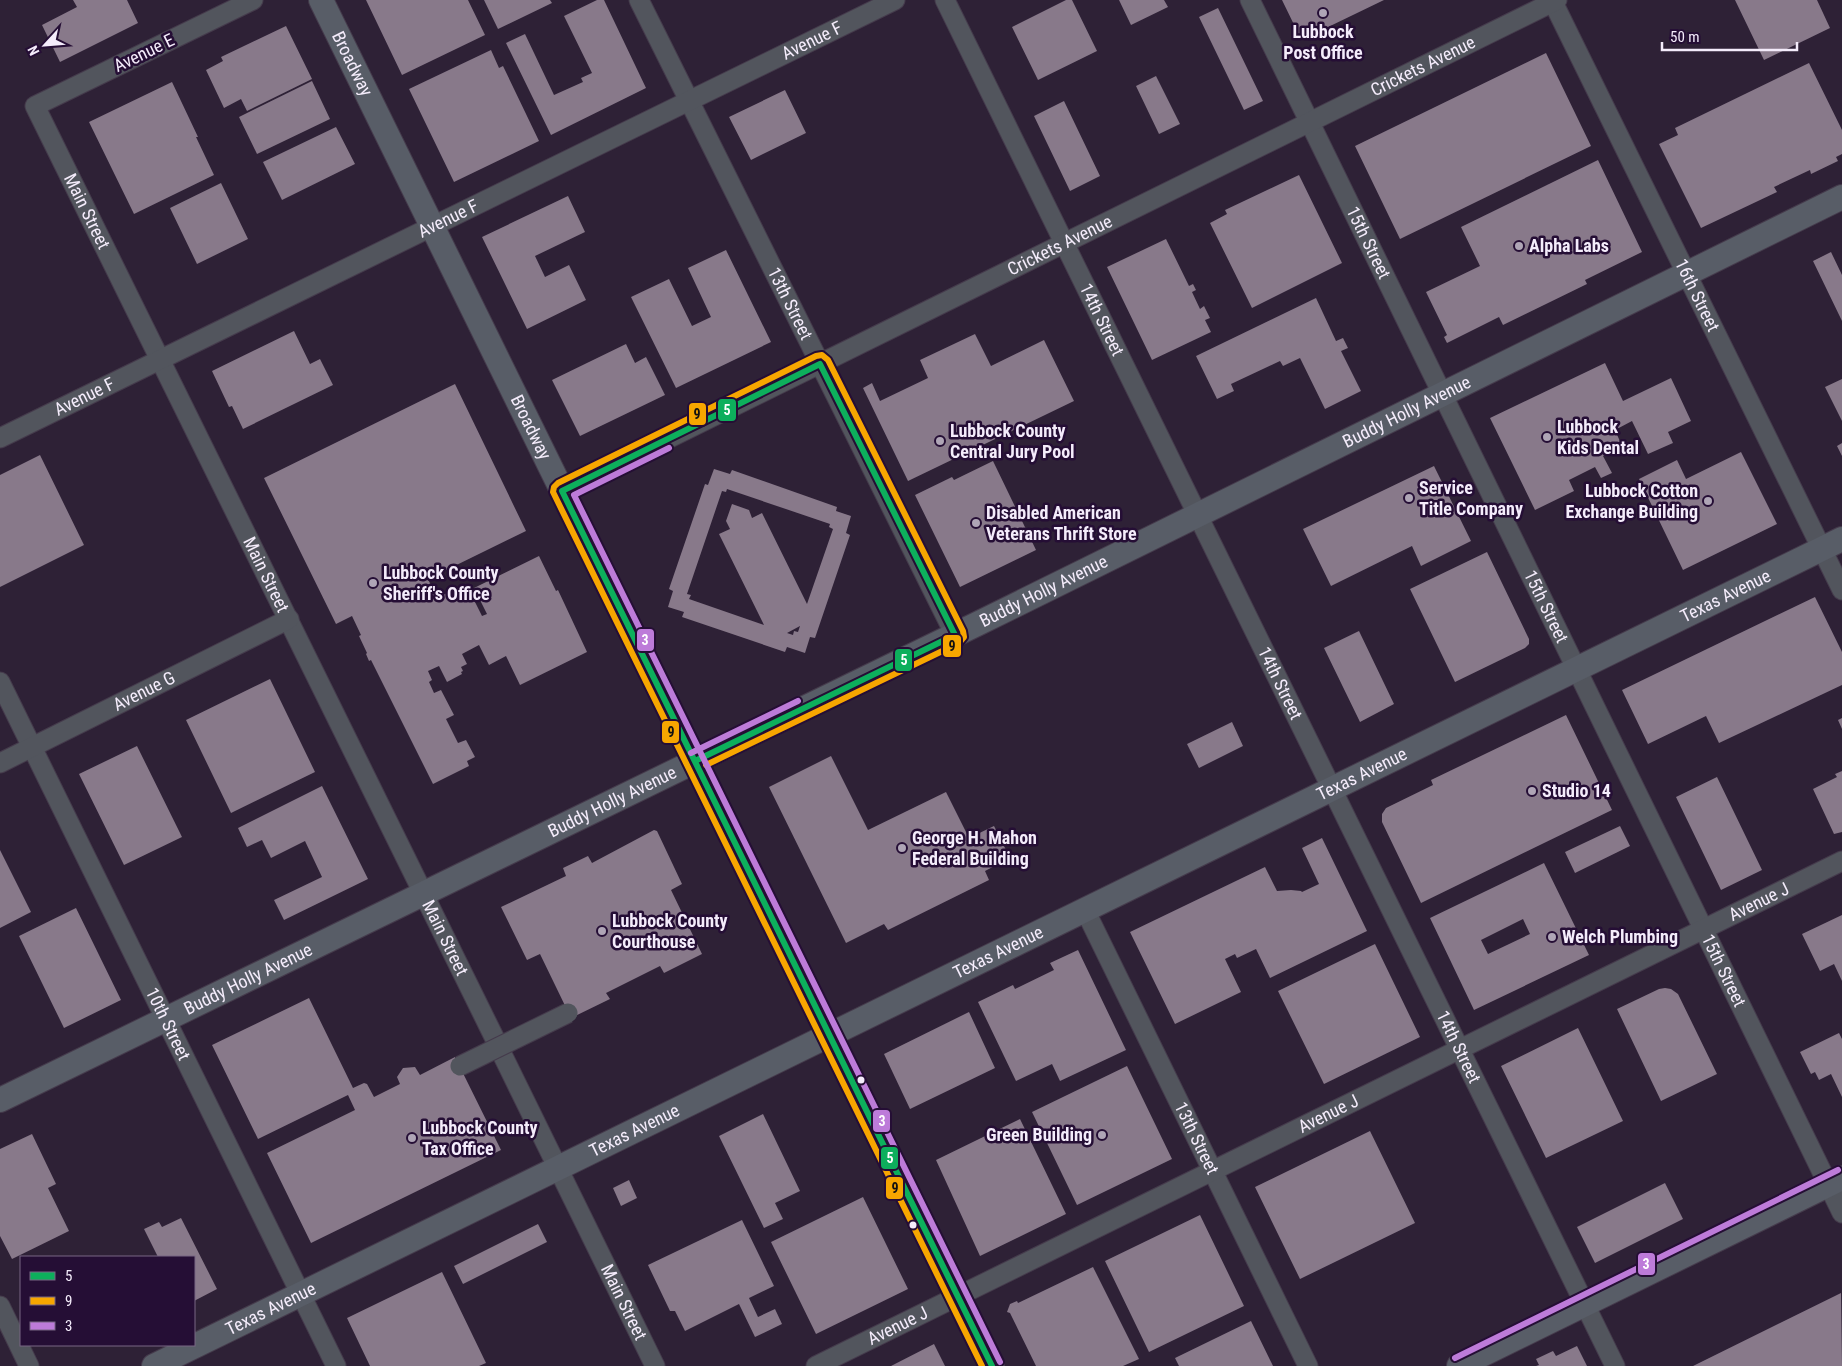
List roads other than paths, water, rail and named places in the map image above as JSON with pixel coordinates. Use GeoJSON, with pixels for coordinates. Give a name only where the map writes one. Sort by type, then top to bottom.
{"type":"FeatureCollection","features":[{"type":"Feature","properties":{"kind":"main road","name":"Broadway"},"geometry":{"type":"LineString","coordinates":[[321,0],[992,1366]]}},
{"type":"Feature","properties":{"kind":"main road","name":"Buddy Holly Avenue"},"geometry":{"type":"LineString","coordinates":[[0,1100],[1198,515],[1842,197]]}},
{"type":"Feature","properties":{"kind":"main road","name":"Texas Avenue"},"geometry":{"type":"LineString","coordinates":[[195,1346],[1832,544]]}},
{"type":"Feature","properties":{"kind":"main road"},"geometry":{"type":"LineString","coordinates":[[1459,1366],[1835,1181]]}},
{"type":"Feature","properties":{"kind":"main road","name":"Texas Avenue"},"geometry":{"type":"LineString","coordinates":[[154,1366],[195,1346]]}},
{"type":"Feature","properties":{"kind":"street","name":"Avenue E"},"geometry":{"type":"LineString","coordinates":[[35,106],[253,0]]}},
{"type":"Feature","properties":{"kind":"street","name":"13th Street"},"geometry":{"type":"LineString","coordinates":[[639,0],[955,634]]}},
{"type":"Feature","properties":{"kind":"street","name":"Avenue F"},"geometry":{"type":"LineString","coordinates":[[0,438],[895,0]]}},
{"type":"Feature","properties":{"kind":"street","name":"14th Street"},"geometry":{"type":"LineString","coordinates":[[945,0],[1616,1366]]}},
{"type":"Feature","properties":{"kind":"street","name":"15th Street"},"geometry":{"type":"LineString","coordinates":[[1250,0],[1704,929],[1835,1181],[1842,1213]]}},
{"type":"Feature","properties":{"kind":"street","name":"Crickets Avenue"},"geometry":{"type":"LineString","coordinates":[[562,491],[1554,1]]}},
{"type":"Feature","properties":{"kind":"street","name":"16th Street"},"geometry":{"type":"LineString","coordinates":[[1554,1],[1687,274],[1832,544],[1842,590]]}},
{"type":"Feature","properties":{"kind":"street","name":"Main Street"},"geometry":{"type":"LineString","coordinates":[[35,106],[655,1366]]}},
{"type":"Feature","properties":{"kind":"street","name":"Avenue G"},"geometry":{"type":"LineString","coordinates":[[0,763],[289,619]]}},
{"type":"Feature","properties":{"kind":"street","name":"10th Street"},"geometry":{"type":"LineString","coordinates":[[0,682],[336,1366]]}},
{"type":"Feature","properties":{"kind":"street","name":"Avenue J"},"geometry":{"type":"LineString","coordinates":[[816,1366],[1842,861]]}},
{"type":"Feature","properties":{"kind":"street","name":"13th Street"},"geometry":{"type":"LineString","coordinates":[[1085,910],[1308,1366]]}},
{"type":"Feature","properties":{"kind":"street"},"geometry":{"type":"LineString","coordinates":[[460,1066],[568,1013]]}},
{"type":"Feature","properties":{"kind":"street"},"geometry":{"type":"LineString","coordinates":[[0,1306],[29,1366]]}},
{"type":"Feature","properties":{"kind":"place","name":"Lubbock Post Office"},"geometry":{"type":"Point","coordinates":[1323,13]}},
{"type":"Feature","properties":{"kind":"place","name":"Alpha Labs"},"geometry":{"type":"Point","coordinates":[1519,246]}},
{"type":"Feature","properties":{"kind":"place","name":"Lubbock Kids Dental"},"geometry":{"type":"Point","coordinates":[1547,437]}},
{"type":"Feature","properties":{"kind":"place","name":"Lubbock County Central Jury Pool"},"geometry":{"type":"Point","coordinates":[940,441]}},
{"type":"Feature","properties":{"kind":"place","name":"Service Title Company"},"geometry":{"type":"Point","coordinates":[1409,498]}},
{"type":"Feature","properties":{"kind":"place","name":"Lubbock Cotton Exchange Building"},"geometry":{"type":"Point","coordinates":[1708,501]}},
{"type":"Feature","properties":{"kind":"place","name":"Disabled American Veterans Thrift Store"},"geometry":{"type":"Point","coordinates":[976,523]}},
{"type":"Feature","properties":{"kind":"place","name":"Lubbock County Sheriff's Office"},"geometry":{"type":"Point","coordinates":[373,583]}},
{"type":"Feature","properties":{"kind":"place","name":"Studio 14"},"geometry":{"type":"Point","coordinates":[1532,791]}},
{"type":"Feature","properties":{"kind":"place","name":"George H. Mahon Federal Building"},"geometry":{"type":"Point","coordinates":[902,848]}},
{"type":"Feature","properties":{"kind":"place","name":"Lubbock County Courthouse"},"geometry":{"type":"Point","coordinates":[602,931]}},
{"type":"Feature","properties":{"kind":"place","name":"Welch Plumbing"},"geometry":{"type":"Point","coordinates":[1552,937]}},
{"type":"Feature","properties":{"kind":"place","name":"Green Building"},"geometry":{"type":"Point","coordinates":[1102,1135]}},
{"type":"Feature","properties":{"kind":"place","name":"Lubbock County Tax Office"},"geometry":{"type":"Point","coordinates":[412,1138]}}]}
